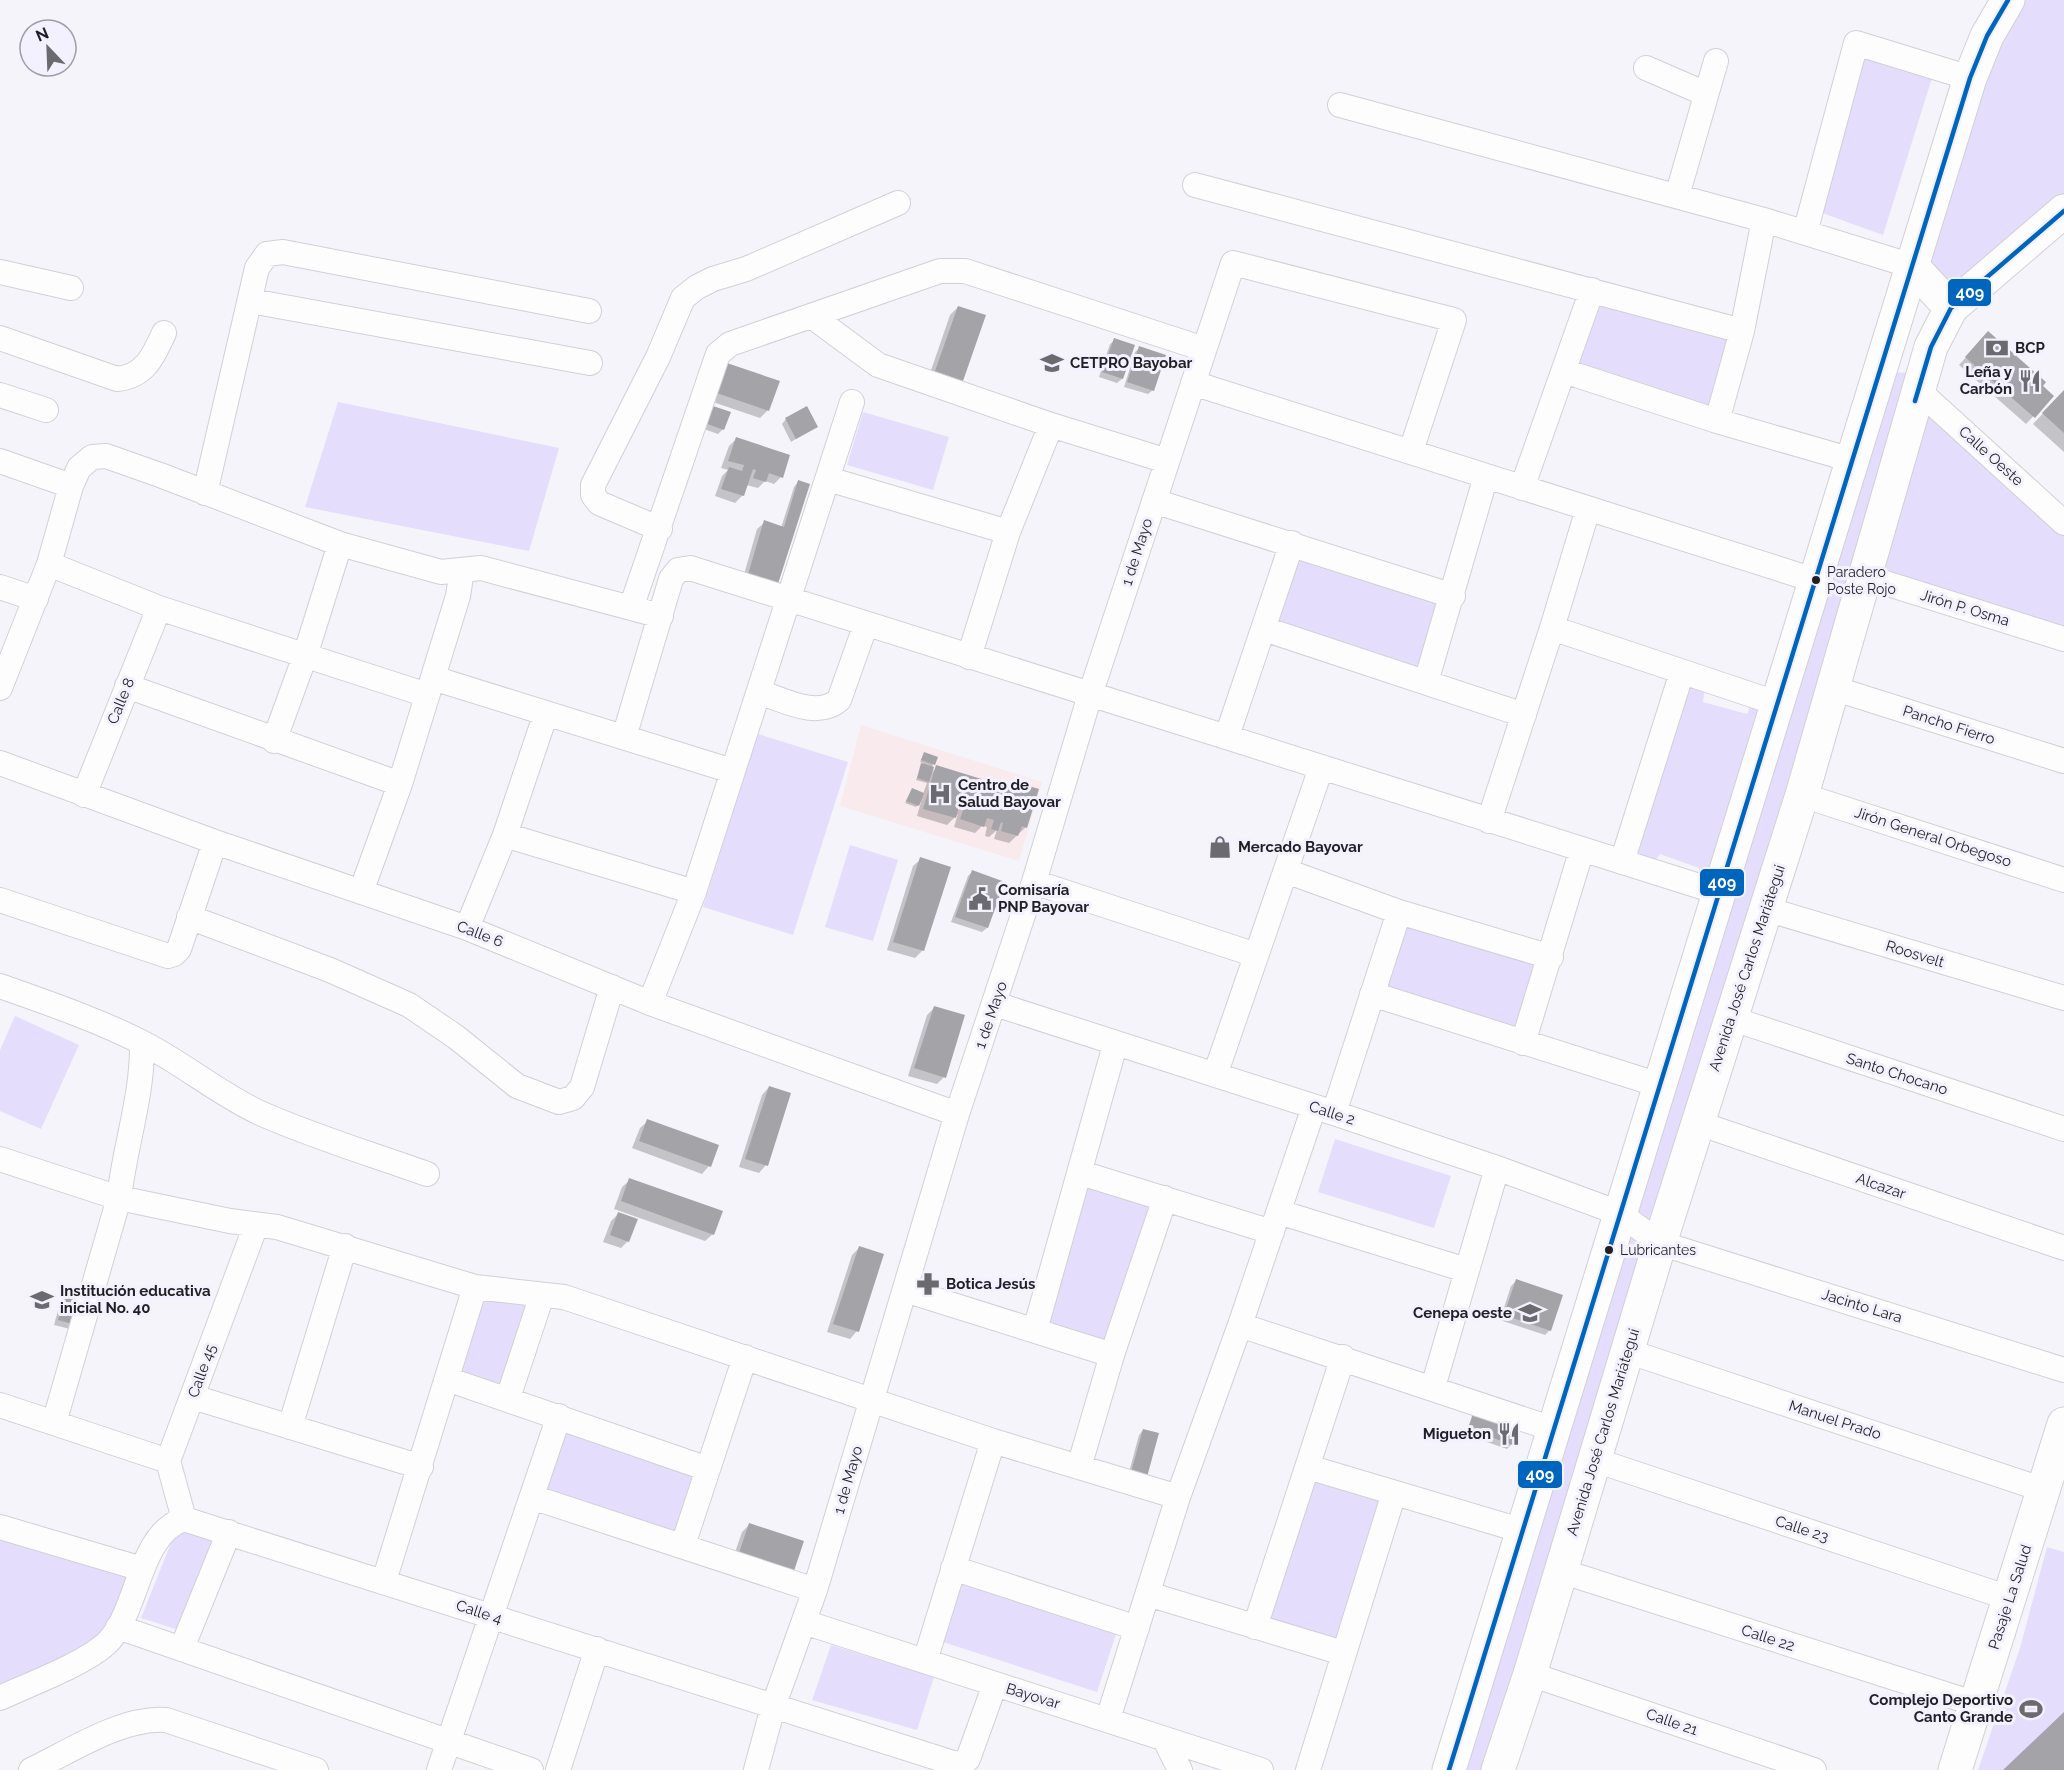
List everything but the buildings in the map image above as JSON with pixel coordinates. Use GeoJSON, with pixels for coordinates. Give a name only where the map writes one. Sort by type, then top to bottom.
{"type":"FeatureCollection","features":[{"type":"Feature","properties":{"kind":"main road"},"geometry":{"type":"LineString","coordinates":[[1449,1770],[1970,78],[1987,36],[2008,0]]}},
{"type":"Feature","properties":{"kind":"main road","name":"Avenida José Carlos Mariátegui"},"geometry":{"type":"LineString","coordinates":[[1498,1770],[1530,1674],[1730,1018],[1802,795],[1931,347],[1951,308],[2064,211]]}},
{"type":"Feature","properties":{"kind":"main road"},"geometry":{"type":"LineString","coordinates":[[1912,266],[1951,308]]}},
{"type":"Feature","properties":{"kind":"main road"},"geometry":{"type":"LineString","coordinates":[[1885,353],[1922,378]]}},
{"type":"Feature","properties":{"kind":"main road","name":"Pasaje La Salud"},"geometry":{"type":"LineString","coordinates":[[1955,1770],[2064,1424]]}},
{"type":"Feature","properties":{"kind":"street"},"geometry":{"type":"LineString","coordinates":[[1805,233],[1856,43],[1970,78]]}},
{"type":"Feature","properties":{"kind":"street"},"geometry":{"type":"LineString","coordinates":[[1677,196],[1716,61]]}},
{"type":"Feature","properties":{"kind":"street"},"geometry":{"type":"LineString","coordinates":[[1646,68],[1706,94]]}},
{"type":"Feature","properties":{"kind":"street"},"geometry":{"type":"LineString","coordinates":[[1340,105],[1764,220],[1912,266]]}},
{"type":"Feature","properties":{"kind":"street"},"geometry":{"type":"LineString","coordinates":[[1195,184],[1742,331]]}},
{"type":"Feature","properties":{"kind":"street"},"geometry":{"type":"LineString","coordinates":[[660,529],[599,503],[593,495],[593,485],[658,357],[683,298],[697,287],[713,279],[765,261],[898,204]]}},
{"type":"Feature","properties":{"kind":"street"},"geometry":{"type":"LineString","coordinates":[[1717,421],[1742,331],[1764,220]]}},
{"type":"Feature","properties":{"kind":"street"},"geometry":{"type":"LineString","coordinates":[[205,493],[257,268],[267,254],[283,252],[588,311]]}},
{"type":"Feature","properties":{"kind":"street","name":"1 de Mayo"},"geometry":{"type":"LineString","coordinates":[[756,1770],[773,1707],[815,1590],[957,1114],[1034,882],[1090,695],[1233,263],[1454,320],[1411,451]]}},
{"type":"Feature","properties":{"kind":"street"},"geometry":{"type":"LineString","coordinates":[[631,608],[660,529],[718,354],[730,344],[940,271],[965,271],[1204,349]]}},
{"type":"Feature","properties":{"kind":"street"},"geometry":{"type":"LineString","coordinates":[[0,272],[71,288]]}},
{"type":"Feature","properties":{"kind":"street"},"geometry":{"type":"LineString","coordinates":[[1522,488],[1592,290]]}},
{"type":"Feature","properties":{"kind":"street"},"geometry":{"type":"LineString","coordinates":[[251,300],[590,363]]}},
{"type":"Feature","properties":{"kind":"street"},"geometry":{"type":"LineString","coordinates":[[813,316],[878,365],[1051,425],[1167,461]]}},
{"type":"Feature","properties":{"kind":"street"},"geometry":{"type":"LineString","coordinates":[[0,338],[117,379],[131,377],[142,371],[154,357],[164,333]]}},
{"type":"Feature","properties":{"kind":"street"},"geometry":{"type":"LineString","coordinates":[[1564,371],[1717,421],[1852,460]]}},
{"type":"Feature","properties":{"kind":"street","name":"Calle Oeste"},"geometry":{"type":"LineString","coordinates":[[1922,378],[2064,523]]}},
{"type":"Feature","properties":{"kind":"street"},"geometry":{"type":"LineString","coordinates":[[1193,383],[1814,580]]}},
{"type":"Feature","properties":{"kind":"street"},"geometry":{"type":"LineString","coordinates":[[0,395],[46,410]]}},
{"type":"Feature","properties":{"kind":"street"},"geometry":{"type":"LineString","coordinates":[[650,1003],[694,892],[852,402]]}},
{"type":"Feature","properties":{"kind":"street"},"geometry":{"type":"LineString","coordinates":[[969,657],[1008,532],[1051,425]]}},
{"type":"Feature","properties":{"kind":"street"},"geometry":{"type":"LineString","coordinates":[[0,688],[49,564],[71,486],[79,468],[92,457],[106,456],[340,544],[441,572],[481,568],[661,616]]}},
{"type":"Feature","properties":{"kind":"street"},"geometry":{"type":"LineString","coordinates":[[0,461],[71,486]]}},
{"type":"Feature","properties":{"kind":"street"},"geometry":{"type":"LineString","coordinates":[[1426,682],[1453,596],[1486,476]]}},
{"type":"Feature","properties":{"kind":"street"},"geometry":{"type":"LineString","coordinates":[[828,479],[1008,532]]}},
{"type":"Feature","properties":{"kind":"street"},"geometry":{"type":"LineString","coordinates":[[1154,501],[1453,596]]}},
{"type":"Feature","properties":{"kind":"street"},"geometry":{"type":"LineString","coordinates":[[1489,820],[1524,716],[1588,509]]}},
{"type":"Feature","properties":{"kind":"street"},"geometry":{"type":"LineString","coordinates":[[1227,736],[1292,543]]}},
{"type":"Feature","properties":{"kind":"street"},"geometry":{"type":"LineString","coordinates":[[274,741],[305,656],[340,544]]}},
{"type":"Feature","properties":{"kind":"street"},"geometry":{"type":"LineString","coordinates":[[49,564],[159,608],[305,656],[546,713],[732,771]]}},
{"type":"Feature","properties":{"kind":"street"},"geometry":{"type":"LineString","coordinates":[[624,737],[671,579],[678,570],[690,567],[1718,892]]}},
{"type":"Feature","properties":{"kind":"street"},"geometry":{"type":"LineString","coordinates":[[361,892],[400,784],[458,596],[462,570]]}},
{"type":"Feature","properties":{"kind":"street","name":"Jirón P. Osma"},"geometry":{"type":"LineString","coordinates":[[1866,577],[2064,639]]}},
{"type":"Feature","properties":{"kind":"street"},"geometry":{"type":"LineString","coordinates":[[0,587],[36,599]]}},
{"type":"Feature","properties":{"kind":"street","name":"Calle 8"},"geometry":{"type":"LineString","coordinates":[[84,795],[159,608]]}},
{"type":"Feature","properties":{"kind":"street"},"geometry":{"type":"LineString","coordinates":[[759,692],[820,710],[831,706],[839,699],[866,624]]}},
{"type":"Feature","properties":{"kind":"street"},"geometry":{"type":"LineString","coordinates":[[1552,628],[1776,703]]}},
{"type":"Feature","properties":{"kind":"street"},"geometry":{"type":"LineString","coordinates":[[1264,629],[1524,716]]}},
{"type":"Feature","properties":{"kind":"street"},"geometry":{"type":"LineString","coordinates":[[1622,862],[1682,672]]}},
{"type":"Feature","properties":{"kind":"street"},"geometry":{"type":"LineString","coordinates":[[127,686],[274,741],[400,784]]}},
{"type":"Feature","properties":{"kind":"street","name":"Pancho Fierro"},"geometry":{"type":"LineString","coordinates":[[1833,688],[2064,761]]}},
{"type":"Feature","properties":{"kind":"street"},"geometry":{"type":"LineString","coordinates":[[467,928],[504,835],[546,713]]}},
{"type":"Feature","properties":{"kind":"street","name":"Calle 6"},"geometry":{"type":"LineString","coordinates":[[0,763],[215,842],[467,928],[650,1003],[957,1114]]}},
{"type":"Feature","properties":{"kind":"street"},"geometry":{"type":"LineString","coordinates":[[1215,1075],[1321,768]]}},
{"type":"Feature","properties":{"kind":"street","name":"Jirón General Orbegoso"},"geometry":{"type":"LineString","coordinates":[[1802,795],[2064,880]]}},
{"type":"Feature","properties":{"kind":"street"},"geometry":{"type":"LineString","coordinates":[[504,835],[694,892]]}},
{"type":"Feature","properties":{"kind":"street"},"geometry":{"type":"LineString","coordinates":[[0,900],[168,956],[179,950],[215,842]]}},
{"type":"Feature","properties":{"kind":"street"},"geometry":{"type":"LineString","coordinates":[[1523,1043],[1582,849]]}},
{"type":"Feature","properties":{"kind":"street"},"geometry":{"type":"LineString","coordinates":[[1286,871],[1399,912],[1551,957]]}},
{"type":"Feature","properties":{"kind":"street"},"geometry":{"type":"LineString","coordinates":[[1034,882],[1256,955]]}},
{"type":"Feature","properties":{"kind":"street","name":"Roosvelt"},"geometry":{"type":"LineString","coordinates":[[1767,909],[2064,998]]}},
{"type":"Feature","properties":{"kind":"street"},"geometry":{"type":"LineString","coordinates":[[1108,1719],[1178,1497],[1275,1222],[1372,994],[1399,912]]}},
{"type":"Feature","properties":{"kind":"street"},"geometry":{"type":"LineString","coordinates":[[189,917],[330,970],[409,1005],[456,1037],[517,1086],[559,1102],[573,1098],[582,1087],[612,987]]}},
{"type":"Feature","properties":{"kind":"street"},"geometry":{"type":"LineString","coordinates":[[0,986],[71,1012],[142,1043],[172,1059],[218,1091],[261,1113],[427,1174]]}},
{"type":"Feature","properties":{"kind":"street"},"geometry":{"type":"LineString","coordinates":[[1372,994],[1659,1085]]}},
{"type":"Feature","properties":{"kind":"street","name":"Calle 2"},"geometry":{"type":"LineString","coordinates":[[995,1004],[1497,1168],[1619,1213],[1660,1243]]}},
{"type":"Feature","properties":{"kind":"street","name":"Santo Chocano"},"geometry":{"type":"LineString","coordinates":[[1730,1018],[2064,1130]]}},
{"type":"Feature","properties":{"kind":"street"},"geometry":{"type":"LineString","coordinates":[[54,1423],[119,1198],[122,1167],[143,1074],[142,1043]]}},
{"type":"Feature","properties":{"kind":"street"},"geometry":{"type":"LineString","coordinates":[[1035,1330],[1115,1045]]}},
{"type":"Feature","properties":{"kind":"street","name":"Alcazar"},"geometry":{"type":"LineString","coordinates":[[1698,1124],[2064,1248]]}},
{"type":"Feature","properties":{"kind":"street"},"geometry":{"type":"LineString","coordinates":[[0,1159],[119,1198],[256,1225],[278,1227],[475,1287],[564,1297],[993,1441],[1178,1497]]}},
{"type":"Feature","properties":{"kind":"street"},"geometry":{"type":"LineString","coordinates":[[1433,1387],[1497,1168]]}},
{"type":"Feature","properties":{"kind":"street"},"geometry":{"type":"LineString","coordinates":[[1080,1173],[1165,1198],[1275,1222],[1466,1270]]}},
{"type":"Feature","properties":{"kind":"street"},"geometry":{"type":"LineString","coordinates":[[1079,1467],[1112,1355],[1165,1198]]}},
{"type":"Feature","properties":{"kind":"street","name":"Calle 45"},"geometry":{"type":"LineString","coordinates":[[168,1461],[256,1225]]}},
{"type":"Feature","properties":{"kind":"street","name":"Jacinto Lara"},"geometry":{"type":"LineString","coordinates":[[1660,1243],[2064,1370]]}},
{"type":"Feature","properties":{"kind":"street"},"geometry":{"type":"LineString","coordinates":[[290,1427],[345,1246]]}},
{"type":"Feature","properties":{"kind":"street"},"geometry":{"type":"LineString","coordinates":[[384,1581],[475,1287]]}},
{"type":"Feature","properties":{"kind":"street"},"geometry":{"type":"LineString","coordinates":[[905,1290],[1112,1355]]}},
{"type":"Feature","properties":{"kind":"street"},"geometry":{"type":"LineString","coordinates":[[508,1398],[542,1295]]}},
{"type":"Feature","properties":{"kind":"street"},"geometry":{"type":"LineString","coordinates":[[1240,1325],[1343,1357],[1553,1429]]}},
{"type":"Feature","properties":{"kind":"street","name":"Manuel Prado"},"geometry":{"type":"LineString","coordinates":[[1627,1351],[2044,1490]]}},
{"type":"Feature","properties":{"kind":"street"},"geometry":{"type":"LineString","coordinates":[[683,1545],[745,1357]]}},
{"type":"Feature","properties":{"kind":"street"},"geometry":{"type":"LineString","coordinates":[[1255,1627],[1343,1357]]}},
{"type":"Feature","properties":{"kind":"street"},"geometry":{"type":"LineString","coordinates":[[447,1379],[508,1398],[708,1469]]}},
{"type":"Feature","properties":{"kind":"street"},"geometry":{"type":"LineString","coordinates":[[193,1397],[421,1467]]}},
{"type":"Feature","properties":{"kind":"street"},"geometry":{"type":"LineString","coordinates":[[0,1405],[168,1461],[184,1519],[173,1523],[162,1534],[142,1569],[118,1627],[106,1643],[88,1656],[0,1698]]}},
{"type":"Feature","properties":{"kind":"street"},"geometry":{"type":"LineString","coordinates":[[440,1770],[559,1416]]}},
{"type":"Feature","properties":{"kind":"street"},"geometry":{"type":"LineString","coordinates":[[925,1661],[993,1441]]}},
{"type":"Feature","properties":{"kind":"street","name":"Calle 23"},"geometry":{"type":"LineString","coordinates":[[1596,1460],[2009,1598]]}},
{"type":"Feature","properties":{"kind":"street"},"geometry":{"type":"LineString","coordinates":[[1308,1467],[1522,1531]]}},
{"type":"Feature","properties":{"kind":"street"},"geometry":{"type":"LineString","coordinates":[[1308,1770],[1394,1493]]}},
{"type":"Feature","properties":{"kind":"street"},"geometry":{"type":"LineString","coordinates":[[532,1497],[815,1590]]}},
{"type":"Feature","properties":{"kind":"street","name":"Calle 4"},"geometry":{"type":"LineString","coordinates":[[184,1519],[956,1764],[968,1759],[994,1684]]}},
{"type":"Feature","properties":{"kind":"street"},"geometry":{"type":"LineString","coordinates":[[0,1527],[142,1569]]}},
{"type":"Feature","properties":{"kind":"street"},"geometry":{"type":"LineString","coordinates":[[182,1648],[229,1532]]}},
{"type":"Feature","properties":{"kind":"street"},"geometry":{"type":"LineString","coordinates":[[953,1568],[1137,1628]]}},
{"type":"Feature","properties":{"kind":"street","name":"Calle 22"},"geometry":{"type":"LineString","coordinates":[[1561,1571],[1976,1704]]}},
{"type":"Feature","properties":{"kind":"street"},"geometry":{"type":"LineString","coordinates":[[1148,1594],[1343,1653]]}},
{"type":"Feature","properties":{"kind":"street","name":"Bayovar"},"geometry":{"type":"LineString","coordinates":[[804,1622],[1261,1770]]}},
{"type":"Feature","properties":{"kind":"street"},"geometry":{"type":"LineString","coordinates":[[118,1627],[531,1770]]}},
{"type":"Feature","properties":{"kind":"street"},"geometry":{"type":"LineString","coordinates":[[558,1770],[597,1649]]}},
{"type":"Feature","properties":{"kind":"street","name":"Calle 21"},"geometry":{"type":"LineString","coordinates":[[1530,1674],[1814,1770]]}},
{"type":"Feature","properties":{"kind":"street"},"geometry":{"type":"LineString","coordinates":[[31,1770],[126,1724],[147,1719],[166,1720],[316,1770]]}},
{"type":"Feature","properties":{"kind":"street"},"geometry":{"type":"LineString","coordinates":[[1165,1740],[1180,1770]]}},
{"type":"Feature","properties":{"kind":"shaded area"},"geometry":{"type":"Polygon","coordinates":[[[2013,0],[2064,0],[2064,204],[1950,289],[1926,270],[1930,241],[2013,0]]]}},
{"type":"Feature","properties":{"kind":"shaded area"},"geometry":{"type":"Polygon","coordinates":[[[1860,53],[1932,78],[1883,235],[1817,211],[1860,53]]]}},
{"type":"Feature","properties":{"kind":"shaded area"},"geometry":{"type":"Polygon","coordinates":[[[1597,296],[1737,335],[1716,413],[1574,369],[1597,296]]]}},
{"type":"Feature","properties":{"kind":"shaded area"},"geometry":{"type":"Polygon","coordinates":[[[1892,372],[1911,373],[1490,1770],[1464,1770],[1892,372]]]}},
{"type":"Feature","properties":{"kind":"shaded area"},"geometry":{"type":"Polygon","coordinates":[[[338,402],[559,448],[529,551],[305,507],[338,402]]]}},
{"type":"Feature","properties":{"kind":"shaded area"},"geometry":{"type":"Polygon","coordinates":[[[1930,409],[2064,530],[2064,632],[1879,575],[1930,409]]]}},
{"type":"Feature","properties":{"kind":"shaded area"},"geometry":{"type":"Polygon","coordinates":[[[863,412],[949,437],[933,490],[847,465],[863,412]]]}},
{"type":"Feature","properties":{"kind":"shaded area"},"geometry":{"type":"Polygon","coordinates":[[[1299,550],[1444,597],[1419,674],[1275,628],[1299,550]]]}},
{"type":"Feature","properties":{"kind":"shaded area"},"geometry":{"type":"Polygon","coordinates":[[[1685,684],[1705,685],[1703,702],[1747,714],[1752,701],[1763,707],[1713,876],[1699,873],[1699,868],[1660,854],[1653,864],[1631,860],[1685,684]]]}},
{"type":"Feature","properties":{"kind":"shaded area","name":"Centro de Salud Bayovar"},"geometry":{"type":"Polygon","coordinates":[[[861,725],[1042,782],[1019,861],[840,806],[861,725]]]}},
{"type":"Feature","properties":{"kind":"shaded area"},"geometry":{"type":"Polygon","coordinates":[[[758,734],[848,762],[793,935],[703,907],[758,734]]]}},
{"type":"Feature","properties":{"kind":"shaded area"},"geometry":{"type":"Polygon","coordinates":[[[850,845],[898,860],[873,941],[825,927],[850,845]]]}},
{"type":"Feature","properties":{"kind":"shaded area"},"geometry":{"type":"Polygon","coordinates":[[[1403,920],[1546,961],[1524,1038],[1381,990],[1403,920]]]}},
{"type":"Feature","properties":{"kind":"shaded area"},"geometry":{"type":"Polygon","coordinates":[[[15,1016],[79,1045],[41,1129],[0,1111],[0,1050],[15,1016]]]}},
{"type":"Feature","properties":{"kind":"shaded area"},"geometry":{"type":"Polygon","coordinates":[[[1335,1139],[1451,1176],[1434,1228],[1318,1192],[1335,1139]]]}},
{"type":"Feature","properties":{"kind":"shaded area"},"geometry":{"type":"Polygon","coordinates":[[[1086,1184],[1155,1204],[1106,1346],[1043,1326],[1086,1184]]]}},
{"type":"Feature","properties":{"kind":"shaded area"},"geometry":{"type":"Polygon","coordinates":[[[485,1296],[531,1305],[504,1392],[462,1372],[485,1296]]]}},
{"type":"Feature","properties":{"kind":"shaded area"},"geometry":{"type":"Polygon","coordinates":[[[561,1423],[700,1470],[679,1537],[540,1491],[561,1423]]]}},
{"type":"Feature","properties":{"kind":"shaded area"},"geometry":{"type":"Polygon","coordinates":[[[1311,1472],[1385,1494],[1342,1640],[1266,1617],[1311,1472]]]}},
{"type":"Feature","properties":{"kind":"shaded area"},"geometry":{"type":"Polygon","coordinates":[[[190,1526],[222,1537],[185,1632],[141,1618],[175,1533],[190,1526]]]}},
{"type":"Feature","properties":{"kind":"shaded area"},"geometry":{"type":"Polygon","coordinates":[[[0,1536],[130,1575],[107,1634],[0,1690],[0,1536]]]}},
{"type":"Feature","properties":{"kind":"shaded area","name":"Complejo Deportivo Canto Grande"},"geometry":{"type":"Polygon","coordinates":[[[2047,1547],[2064,1552],[2064,1770],[1978,1770],[2020,1648],[2047,1547]]]}},
{"type":"Feature","properties":{"kind":"shaded area"},"geometry":{"type":"Polygon","coordinates":[[[964,1579],[1118,1628],[1097,1692],[943,1642],[964,1579]]]}},
{"type":"Feature","properties":{"kind":"shaded area"},"geometry":{"type":"Polygon","coordinates":[[[831,1645],[934,1677],[917,1730],[812,1700],[831,1645]]]}},
{"type":"Feature","properties":{"kind":"transit line","name":"409"},"geometry":{"type":"LineString","coordinates":[[1449,1770],[1970,78],[1987,36],[2008,0]]}},
{"type":"Feature","properties":{"kind":"transit line","name":"409"},"geometry":{"type":"LineString","coordinates":[[1915,401],[1931,347],[1951,308],[2064,211]]}},
{"type":"Feature","properties":{"kind":"place","name":"BCP"},"geometry":{"type":"Point","coordinates":[1997,348]}},
{"type":"Feature","properties":{"kind":"place","name":"CETPRO Bayobar"},"geometry":{"type":"Point","coordinates":[1052,363]}},
{"type":"Feature","properties":{"kind":"place","name":"Leña y Carbón"},"geometry":{"type":"Point","coordinates":[2030,381]}},
{"type":"Feature","properties":{"kind":"place","name":"Paradero Poste Rojo"},"geometry":{"type":"Point","coordinates":[1816,580]}},
{"type":"Feature","properties":{"kind":"place","name":"Centro de Salud Bayovar"},"geometry":{"type":"Point","coordinates":[940,794]}},
{"type":"Feature","properties":{"kind":"place","name":"Mercado Bayovar"},"geometry":{"type":"Point","coordinates":[1220,847]}},
{"type":"Feature","properties":{"kind":"place","name":"Comisaría PNP Bayovar"},"geometry":{"type":"Point","coordinates":[980,899]}},
{"type":"Feature","properties":{"kind":"place","name":"Lubricantes"},"geometry":{"type":"Point","coordinates":[1609,1250]}},
{"type":"Feature","properties":{"kind":"place","name":"Botica Jesús"},"geometry":{"type":"Point","coordinates":[928,1284]}},
{"type":"Feature","properties":{"kind":"place","name":"Institución educativa inicial No. 40"},"geometry":{"type":"Point","coordinates":[42,1300]}},
{"type":"Feature","properties":{"kind":"place","name":"Cenepa oeste"},"geometry":{"type":"Point","coordinates":[1530,1313]}},
{"type":"Feature","properties":{"kind":"place","name":"Migueton"},"geometry":{"type":"Point","coordinates":[1509,1434]}},
{"type":"Feature","properties":{"kind":"place","name":"Complejo Deportivo Canto Grande"},"geometry":{"type":"Point","coordinates":[2031,1709]}}]}
